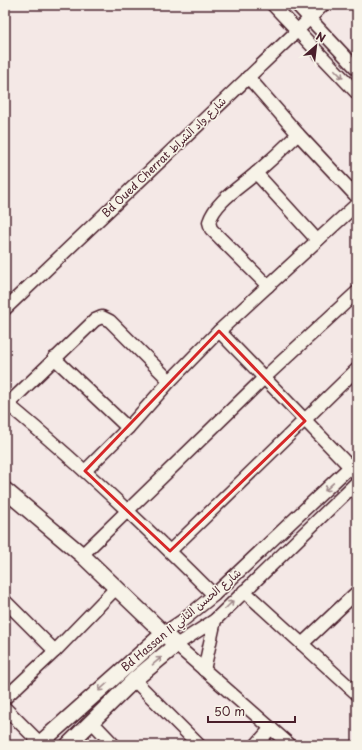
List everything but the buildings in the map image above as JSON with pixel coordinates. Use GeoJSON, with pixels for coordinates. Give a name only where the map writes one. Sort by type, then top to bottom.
{"type":"FeatureCollection","features":[{"type":"Feature","properties":{"kind":"street"},"geometry":{"type":"LineString","coordinates":[[273,5],[357,93]]}},
{"type":"Feature","properties":{"kind":"street"},"geometry":{"type":"LineString","coordinates":[[297,5],[357,69]]}},
{"type":"Feature","properties":{"kind":"street","name":"Bd Oued Cherrat شارع واد الشراط"},"geometry":{"type":"LineString","coordinates":[[5,309],[310,19],[322,5]]}},
{"type":"Feature","properties":{"kind":"street"},"geometry":{"type":"LineString","coordinates":[[248,77],[298,134],[357,197]]}},
{"type":"Feature","properties":{"kind":"street"},"geometry":{"type":"LineString","coordinates":[[268,286],[211,229],[209,222],[212,213],[220,204],[298,134]]}},
{"type":"Feature","properties":{"kind":"street"},"geometry":{"type":"LineString","coordinates":[[256,173],[317,240]]}},
{"type":"Feature","properties":{"kind":"street"},"geometry":{"type":"LineString","coordinates":[[85,471],[128,428],[170,381],[219,332],[357,204]]}},
{"type":"Feature","properties":{"kind":"street"},"geometry":{"type":"LineString","coordinates":[[82,556],[264,378],[357,292]]}},
{"type":"Feature","properties":{"kind":"street"},"geometry":{"type":"LineString","coordinates":[[170,381],[106,318],[102,317],[95,320],[6,403],[85,471],[170,551],[214,595]]}},
{"type":"Feature","properties":{"kind":"street"},"geometry":{"type":"LineString","coordinates":[[219,332],[305,421],[355,467]]}},
{"type":"Feature","properties":{"kind":"street"},"geometry":{"type":"LineString","coordinates":[[54,358],[128,428]]}},
{"type":"Feature","properties":{"kind":"street"},"geometry":{"type":"LineString","coordinates":[[170,551],[357,369]]}},
{"type":"Feature","properties":{"kind":"street","name":"Bd Hassan II شارع الحسن الثاني"},"geometry":{"type":"LineString","coordinates":[[39,744],[164,633],[182,621],[214,595],[355,467]]}},
{"type":"Feature","properties":{"kind":"street","name":"Bd Hassan II شارع الحسن الثاني"},"geometry":{"type":"LineString","coordinates":[[68,745],[134,680],[176,645],[215,620],[357,482]]}},
{"type":"Feature","properties":{"kind":"street"},"geometry":{"type":"LineString","coordinates":[[5,490],[82,556],[176,645],[290,745]]}},
{"type":"Feature","properties":{"kind":"street"},"geometry":{"type":"LineString","coordinates":[[5,698],[55,651],[116,588]]}},
{"type":"Feature","properties":{"kind":"street"},"geometry":{"type":"LineString","coordinates":[[244,591],[302,644],[355,688]]}},
{"type":"Feature","properties":{"kind":"street"},"geometry":{"type":"LineString","coordinates":[[302,644],[357,592]]}},
{"type":"Feature","properties":{"kind":"street"},"geometry":{"type":"LineString","coordinates":[[8,609],[55,651]]}},
{"type":"Feature","properties":{"kind":"street"},"geometry":{"type":"LineString","coordinates":[[204,670],[215,620]]}},
{"type":"Feature","properties":{"kind":"street"},"geometry":{"type":"LineString","coordinates":[[134,680],[199,745]]}},
{"type":"Feature","properties":{"kind":"street"},"geometry":{"type":"LineString","coordinates":[[5,708],[39,744]]}},
{"type":"Feature","properties":{"kind":"street"},"geometry":{"type":"LineString","coordinates":[[92,722],[114,745]]}},
{"type":"Feature","properties":{"kind":"street"},"geometry":{"type":"LineString","coordinates":[[256,745],[271,728]]}},
{"type":"Feature","properties":{"kind":"highlighted area"},"geometry":{"type":"Polygon","coordinates":[[[219,331],[305,421],[170,551],[85,471],[219,331]]]}}]}
